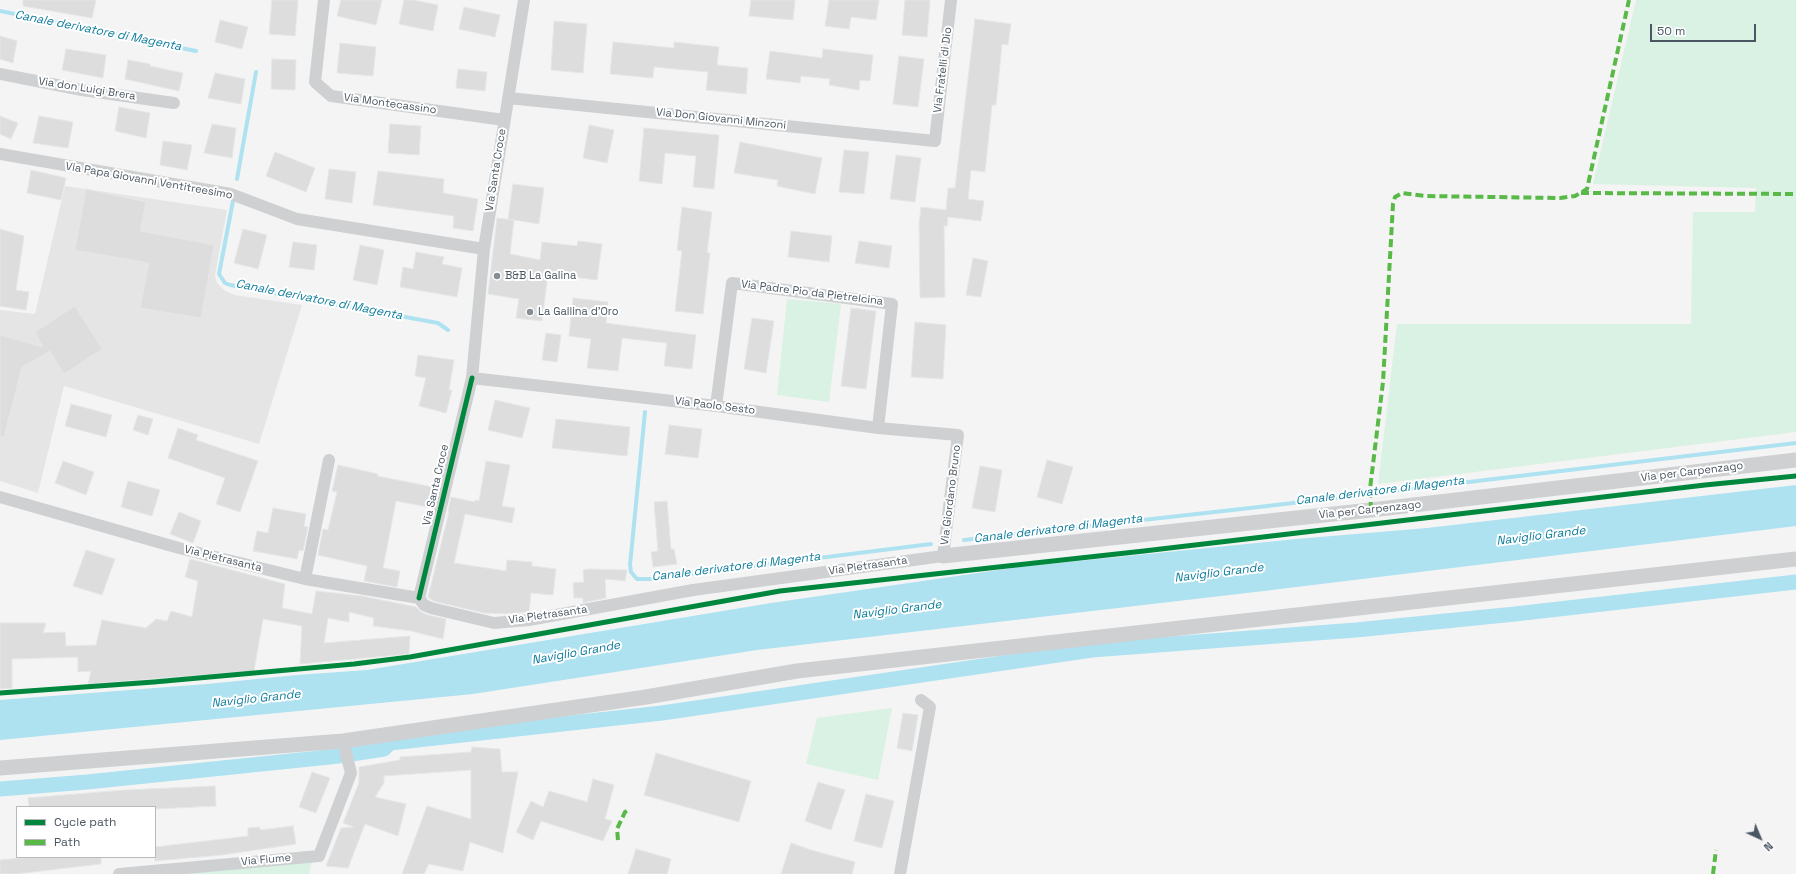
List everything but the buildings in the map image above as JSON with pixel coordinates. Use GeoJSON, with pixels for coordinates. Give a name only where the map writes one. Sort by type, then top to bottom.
{"type":"FeatureCollection","features":[{"type":"Feature","properties":{"kind":"street","name":"Via Montecassino"},"geometry":{"type":"LineString","coordinates":[[324,0],[315,82],[331,96],[504,120]]}},
{"type":"Feature","properties":{"kind":"street","name":"Via Santa Croce"},"geometry":{"type":"LineString","coordinates":[[419,598],[472,378],[484,250],[524,0]]}},
{"type":"Feature","properties":{"kind":"street","name":"Via Fratelli di Dio"},"geometry":{"type":"LineString","coordinates":[[935,140],[951,0]]}},
{"type":"Feature","properties":{"kind":"street","name":"Via don Luigi Brera"},"geometry":{"type":"LineString","coordinates":[[0,74],[82,90],[174,102]]}},
{"type":"Feature","properties":{"kind":"street","name":"Via Don Giovanni Minzoni"},"geometry":{"type":"LineString","coordinates":[[508,98],[935,140]]}},
{"type":"Feature","properties":{"kind":"street","name":"Via Papa Giovanni Ventitreesimo"},"geometry":{"type":"LineString","coordinates":[[0,154],[232,194],[297,220],[484,250]]}},
{"type":"Feature","properties":{"kind":"street","name":"Via Padre Pio da Pietrelcina"},"geometry":{"type":"LineString","coordinates":[[716,406],[732,283],[892,304],[878,428]]}},
{"type":"Feature","properties":{"kind":"street","name":"Via Paolo Sesto"},"geometry":{"type":"LineString","coordinates":[[472,378],[716,406],[878,428],[958,435]]}},
{"type":"Feature","properties":{"kind":"street","name":"Via Giordano Bruno"},"geometry":{"type":"LineString","coordinates":[[943,556],[958,435]]}},
{"type":"Feature","properties":{"kind":"street"},"geometry":{"type":"LineString","coordinates":[[305,579],[329,460]]}},
{"type":"Feature","properties":{"kind":"street","name":"Via per Carpenzago"},"geometry":{"type":"LineString","coordinates":[[943,556],[1371,510],[1796,460]]}},
{"type":"Feature","properties":{"kind":"street","name":"Via Pietrasanta"},"geometry":{"type":"LineString","coordinates":[[0,497],[179,548],[305,579],[419,598],[424,605],[431,608],[494,623],[529,620],[694,590],[943,556]]}},
{"type":"Feature","properties":{"kind":"street"},"geometry":{"type":"LineString","coordinates":[[0,768],[345,750],[797,671],[1796,559]]}},
{"type":"Feature","properties":{"kind":"street"},"geometry":{"type":"LineString","coordinates":[[900,874],[930,707],[921,700]]}},
{"type":"Feature","properties":{"kind":"street","name":"Via Fiume"},"geometry":{"type":"LineString","coordinates":[[118,874],[319,856],[351,773],[345,750]]}},
{"type":"Feature","properties":{"kind":"shaded area"},"geometry":{"type":"Polygon","coordinates":[[[65,186],[227,210],[215,275],[217,283],[224,290],[234,295],[302,305],[259,444],[64,386],[38,493],[0,481],[0,310],[35,314],[65,186]]]}},
{"type":"Feature","properties":{"kind":"green space"},"geometry":{"type":"Polygon","coordinates":[[[1636,0],[1796,0],[1796,432],[1378,484],[1397,324],[1691,324],[1693,212],[1755,212],[1756,188],[1593,184],[1636,0]]]}},
{"type":"Feature","properties":{"kind":"green space"},"geometry":{"type":"Polygon","coordinates":[[[787,299],[841,304],[829,402],[777,395],[787,299]]]}},
{"type":"Feature","properties":{"kind":"green space"},"geometry":{"type":"Polygon","coordinates":[[[892,708],[878,780],[806,764],[817,718],[892,708]]]}},
{"type":"Feature","properties":{"kind":"green space"},"geometry":{"type":"Polygon","coordinates":[[[312,861],[309,874],[184,874],[312,861]]]}},
{"type":"Feature","properties":{"kind":"water","name":"Naviglio Grande"},"geometry":{"type":"Polygon","coordinates":[[[1796,485],[1796,526],[1264,591],[757,650],[473,694],[0,740],[0,700],[367,670],[771,603],[1019,567],[1296,539],[1427,528],[1796,485]]]}},
{"type":"Feature","properties":{"kind":"waterway","name":"Canale derivatore di Magenta"},"geometry":{"type":"LineString","coordinates":[[0,11],[196,51]]}},
{"type":"Feature","properties":{"kind":"waterway","name":"Canale derivatore di Magenta"},"geometry":{"type":"LineString","coordinates":[[237,179],[256,72]]}},
{"type":"Feature","properties":{"kind":"waterway","name":"Canale derivatore di Magenta"},"geometry":{"type":"LineString","coordinates":[[233,201],[219,274],[225,283],[438,323],[448,330]]}},
{"type":"Feature","properties":{"kind":"waterway","name":"Canale derivatore di Magenta"},"geometry":{"type":"LineString","coordinates":[[645,412],[630,565],[631,572],[637,579],[650,579],[931,544]]}},
{"type":"Feature","properties":{"kind":"waterway","name":"Canale derivatore di Magenta"},"geometry":{"type":"LineString","coordinates":[[964,540],[1259,507],[1796,443]]}},
{"type":"Feature","properties":{"kind":"waterway"},"geometry":{"type":"LineString","coordinates":[[0,789],[87,782],[339,756],[384,749],[390,743],[662,713],[1092,650],[1356,630],[1515,614],[1796,582]]}},
{"type":"Feature","properties":{"kind":"marked path"},"geometry":{"type":"LineString","coordinates":[[1371,510],[1370,489],[1383,382],[1393,204],[1395,197],[1402,193],[1425,196],[1560,198],[1575,196],[1587,189],[1629,0]]}},
{"type":"Feature","properties":{"kind":"marked path"},"geometry":{"type":"LineString","coordinates":[[1581,193],[1796,194]]}},
{"type":"Feature","properties":{"kind":"marked path"},"geometry":{"type":"LineString","coordinates":[[618,840],[617,829],[625,812],[630,809]]}},
{"type":"Feature","properties":{"kind":"marked path"},"geometry":{"type":"LineString","coordinates":[[1713,874],[1716,850]]}},
{"type":"Feature","properties":{"kind":"cycle path"},"geometry":{"type":"LineString","coordinates":[[419,598],[472,378]]}},
{"type":"Feature","properties":{"kind":"cycle path"},"geometry":{"type":"LineString","coordinates":[[0,693],[154,682],[354,664],[410,657],[780,591],[1144,551],[1705,485],[1796,476]]}},
{"type":"Feature","properties":{"kind":"place","name":"B&B La Galina"},"geometry":{"type":"Point","coordinates":[497,276]}},
{"type":"Feature","properties":{"kind":"place","name":"La Gallina d'Oro"},"geometry":{"type":"Point","coordinates":[530,312]}}]}
